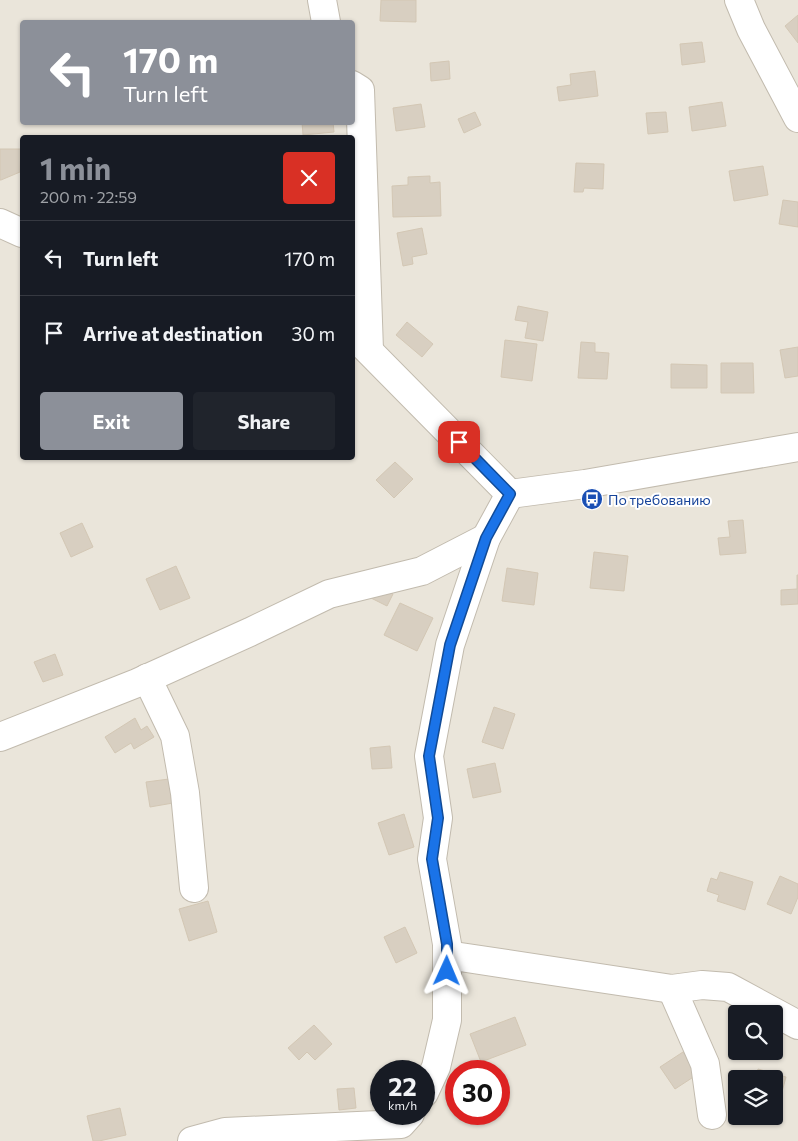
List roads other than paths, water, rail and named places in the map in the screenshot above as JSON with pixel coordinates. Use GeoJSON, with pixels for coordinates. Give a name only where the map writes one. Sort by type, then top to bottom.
{"type":"FeatureCollection","features":[{"type":"Feature","properties":{"kind":"street"},"geometry":{"type":"LineString","coordinates":[[322,0],[326,20]]}},
{"type":"Feature","properties":{"kind":"street"},"geometry":{"type":"LineString","coordinates":[[739,0],[751,29],[798,118]]}},
{"type":"Feature","properties":{"kind":"street"},"geometry":{"type":"LineString","coordinates":[[355,88],[360,90],[361,343],[510,494]]}},
{"type":"Feature","properties":{"kind":"street"},"geometry":{"type":"LineString","coordinates":[[0,223],[20,232]]}},
{"type":"Feature","properties":{"kind":"street"},"geometry":{"type":"LineString","coordinates":[[510,494],[585,484],[798,447]]}},
{"type":"Feature","properties":{"kind":"street"},"geometry":{"type":"LineString","coordinates":[[435,1069],[447,1020],[447,944],[432,859],[438,818],[429,756],[450,645],[486,538],[510,494]]}},
{"type":"Feature","properties":{"kind":"street"},"geometry":{"type":"LineString","coordinates":[[0,737],[147,678],[330,594],[422,571],[486,538]]}},
{"type":"Feature","properties":{"kind":"street"},"geometry":{"type":"LineString","coordinates":[[147,678],[175,736],[185,793],[194,888]]}},
{"type":"Feature","properties":{"kind":"street"},"geometry":{"type":"LineString","coordinates":[[447,955],[672,989],[702,985],[728,987],[798,1025]]}},
{"type":"Feature","properties":{"kind":"street"},"geometry":{"type":"LineString","coordinates":[[672,989],[705,1064],[712,1115]]}},
{"type":"Feature","properties":{"kind":"street"},"geometry":{"type":"LineString","coordinates":[[192,1141],[225,1132],[402,1126]]}},
{"type":"Feature","properties":{"kind":"place","name":"По требованию"},"geometry":{"type":"Point","coordinates":[592,499]}}]}
